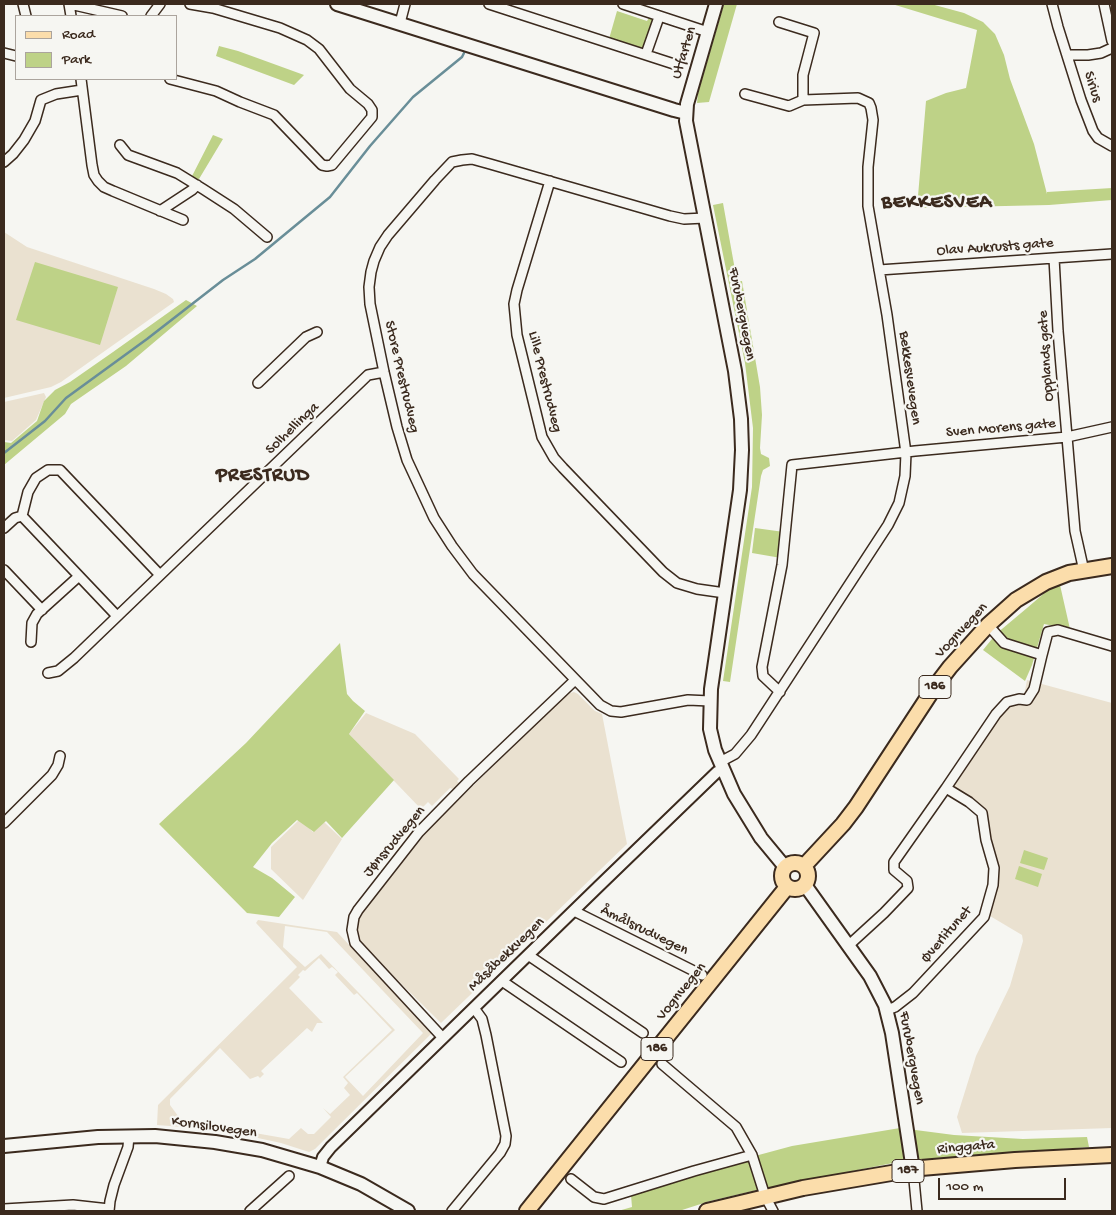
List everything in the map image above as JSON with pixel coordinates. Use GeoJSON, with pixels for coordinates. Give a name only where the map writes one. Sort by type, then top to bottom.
{"type":"FeatureCollection","features":[{"type":"Feature","properties":{"kind":"main road"},"geometry":{"type":"LineString","coordinates":[[336,4],[686,113]]}},
{"type":"Feature","properties":{"kind":"main road","name":"Utfarten"},"geometry":{"type":"LineString","coordinates":[[686,113],[716,4]]}},
{"type":"Feature","properties":{"kind":"main road","name":"Furubergvegen"},"geometry":{"type":"LineString","coordinates":[[686,113],[689,142],[736,371],[741,419],[740,490],[710,701],[710,729],[712,741],[721,766],[734,794],[757,832],[785,867]]}},
{"type":"Feature","properties":{"kind":"main road","name":"Vognvegen"},"geometry":{"type":"LineString","coordinates":[[804,866],[848,819],[934,688],[960,654],[988,625],[1016,600],[1055,578],[1084,570],[1112,566]]}},
{"type":"Feature","properties":{"kind":"main road"},"geometry":{"type":"LineString","coordinates":[[795,862],[804,866],[809,876],[805,885],[795,890],[788,887],[782,878],[785,867],[795,862]]}},
{"type":"Feature","properties":{"kind":"main road","name":"Furubergvegen"},"geometry":{"type":"LineString","coordinates":[[805,885],[875,984],[886,1010],[892,1033],[913,1175]]}},
{"type":"Feature","properties":{"kind":"main road","name":"Vognvegen"},"geometry":{"type":"LineString","coordinates":[[527,1211],[788,887]]}},
{"type":"Feature","properties":{"kind":"main road","name":"Kornsilovegen"},"geometry":{"type":"LineString","coordinates":[[4,1146],[129,1136],[169,1137],[214,1142],[262,1150],[320,1167],[361,1184],[394,1208],[408,1211]]}},
{"type":"Feature","properties":{"kind":"main road","name":"Ringgata"},"geometry":{"type":"LineString","coordinates":[[707,1211],[765,1196],[839,1181],[913,1175],[1015,1160],[1112,1155]]}},
{"type":"Feature","properties":{"kind":"street"},"geometry":{"type":"LineString","coordinates":[[70,4],[118,15]]}},
{"type":"Feature","properties":{"kind":"street"},"geometry":{"type":"LineString","coordinates":[[152,15],[160,4]]}},
{"type":"Feature","properties":{"kind":"street"},"geometry":{"type":"LineString","coordinates":[[174,80],[216,91],[274,115],[322,165],[332,165],[372,117],[372,110],[368,104],[350,89],[319,49],[307,40],[272,25],[213,8],[190,4]]}},
{"type":"Feature","properties":{"kind":"street"},"geometry":{"type":"LineString","coordinates":[[400,23],[405,4]]}},
{"type":"Feature","properties":{"kind":"street"},"geometry":{"type":"LineString","coordinates":[[489,4],[678,65]]}},
{"type":"Feature","properties":{"kind":"street"},"geometry":{"type":"LineString","coordinates":[[624,4],[708,32]]}},
{"type":"Feature","properties":{"kind":"street","name":"Sirius"},"geometry":{"type":"LineString","coordinates":[[1052,4],[1093,131],[1098,138],[1112,146]]}},
{"type":"Feature","properties":{"kind":"street"},"geometry":{"type":"LineString","coordinates":[[1104,4],[1112,41]]}},
{"type":"Feature","properties":{"kind":"street"},"geometry":{"type":"LineString","coordinates":[[646,54],[659,16]]}},
{"type":"Feature","properties":{"kind":"street"},"geometry":{"type":"LineString","coordinates":[[779,22],[814,33],[803,75],[803,100]]}},
{"type":"Feature","properties":{"kind":"street","name":"Sirius"},"geometry":{"type":"LineString","coordinates":[[1067,55],[1101,53],[1112,48]]}},
{"type":"Feature","properties":{"kind":"street"},"geometry":{"type":"LineString","coordinates":[[81,80],[94,175],[104,187],[183,220]]}},
{"type":"Feature","properties":{"kind":"street"},"geometry":{"type":"LineString","coordinates":[[4,162],[24,140],[35,121],[41,100],[56,94],[82,90]]}},
{"type":"Feature","properties":{"kind":"street","name":"Bekkesvevegen"},"geometry":{"type":"LineString","coordinates":[[721,766],[735,754],[751,735],[894,514],[903,490],[906,453],[868,197],[873,120],[869,103],[858,98],[848,97],[803,100],[790,106],[745,94]]}},
{"type":"Feature","properties":{"kind":"street"},"geometry":{"type":"LineString","coordinates":[[120,146],[128,155],[177,173],[197,185],[234,209],[267,237]]}},
{"type":"Feature","properties":{"kind":"street","name":"Store Prestrudveg"},"geometry":{"type":"LineString","coordinates":[[705,218],[684,219],[670,216],[472,159],[452,162],[388,235],[380,247],[370,272],[369,287],[370,304],[384,372],[407,460],[434,518],[473,574],[600,705],[621,712],[688,700],[710,701]]}},
{"type":"Feature","properties":{"kind":"street","name":"Lille Prestrudveg"},"geometry":{"type":"LineString","coordinates":[[550,181],[514,304],[517,334],[542,437],[554,458],[663,572],[678,583],[696,589],[725,593]]}},
{"type":"Feature","properties":{"kind":"street"},"geometry":{"type":"LineString","coordinates":[[160,211],[197,185]]}},
{"type":"Feature","properties":{"kind":"street","name":"Olav Aukrusts gate"},"geometry":{"type":"LineString","coordinates":[[879,270],[1112,254]]}},
{"type":"Feature","properties":{"kind":"street","name":"Opplands gate"},"geometry":{"type":"LineString","coordinates":[[1054,258],[1067,437],[1076,530],[1084,570]]}},
{"type":"Feature","properties":{"kind":"street"},"geometry":{"type":"LineString","coordinates":[[258,383],[306,337],[317,332]]}},
{"type":"Feature","properties":{"kind":"street","name":"Solhellinga"},"geometry":{"type":"LineString","coordinates":[[48,673],[58,671],[74,658],[368,375],[384,372]]}},
{"type":"Feature","properties":{"kind":"street","name":"Sven Morens gate"},"geometry":{"type":"LineString","coordinates":[[780,692],[763,676],[762,667],[782,565],[792,465],[1067,437],[1112,427]]}},
{"type":"Feature","properties":{"kind":"street"},"geometry":{"type":"LineString","coordinates":[[22,516],[28,492],[36,478],[48,470],[60,470],[160,575]]}},
{"type":"Feature","properties":{"kind":"street"},"geometry":{"type":"LineString","coordinates":[[4,528],[15,518],[22,516]]}},
{"type":"Feature","properties":{"kind":"street"},"geometry":{"type":"LineString","coordinates":[[22,516],[117,616]]}},
{"type":"Feature","properties":{"kind":"street"},"geometry":{"type":"LineString","coordinates":[[4,570],[42,610]]}},
{"type":"Feature","properties":{"kind":"street"},"geometry":{"type":"LineString","coordinates":[[30,642],[32,623],[37,614],[78,577]]}},
{"type":"Feature","properties":{"kind":"street"},"geometry":{"type":"LineString","coordinates":[[988,625],[1004,643],[1042,655]]}},
{"type":"Feature","properties":{"kind":"street"},"geometry":{"type":"LineString","coordinates":[[849,945],[908,888],[907,881],[894,870],[894,862],[996,714],[1007,702],[1019,699],[1027,700],[1034,689],[1048,632],[1058,630],[1112,646]]}},
{"type":"Feature","properties":{"kind":"street","name":"Jønsrudvegen"},"geometry":{"type":"LineString","coordinates":[[443,1038],[355,943],[352,930],[354,917],[419,832],[468,781],[575,680]]}},
{"type":"Feature","properties":{"kind":"street"},"geometry":{"type":"LineString","coordinates":[[4,823],[52,775],[58,765],[60,756]]}},
{"type":"Feature","properties":{"kind":"street","name":"Måsåbekkvegen"},"geometry":{"type":"LineString","coordinates":[[320,1167],[323,1157],[331,1147],[721,766]]}},
{"type":"Feature","properties":{"kind":"street","name":"Øverlitunet"},"geometry":{"type":"LineString","coordinates":[[886,1010],[895,1007],[913,993],[984,917],[993,885],[994,868],[986,840],[982,812],[946,788]]}},
{"type":"Feature","properties":{"kind":"street","name":"Åmålsrudvegen"},"geometry":{"type":"LineString","coordinates":[[574,911],[702,976]]}},
{"type":"Feature","properties":{"kind":"street"},"geometry":{"type":"LineString","coordinates":[[528,955],[643,1033]]}},
{"type":"Feature","properties":{"kind":"street"},"geometry":{"type":"LineString","coordinates":[[502,981],[621,1062]]}},
{"type":"Feature","properties":{"kind":"street"},"geometry":{"type":"LineString","coordinates":[[452,1211],[500,1153],[505,1144],[506,1136],[486,1035],[482,1020],[474,1008]]}},
{"type":"Feature","properties":{"kind":"street"},"geometry":{"type":"LineString","coordinates":[[662,1064],[736,1127],[752,1155],[765,1196],[773,1211]]}},
{"type":"Feature","properties":{"kind":"street"},"geometry":{"type":"LineString","coordinates":[[4,1209],[73,1205],[109,1210],[114,1185],[128,1147],[129,1136]]}},
{"type":"Feature","properties":{"kind":"street"},"geometry":{"type":"LineString","coordinates":[[572,1179],[594,1197],[604,1199],[694,1170],[752,1155]]}},
{"type":"Feature","properties":{"kind":"street"},"geometry":{"type":"LineString","coordinates":[[913,1175],[917,1211]]}},
{"type":"Feature","properties":{"kind":"street"},"geometry":{"type":"LineString","coordinates":[[250,1211],[289,1176]]}},
{"type":"Feature","properties":{"kind":"shaded area"},"geometry":{"type":"Polygon","coordinates":[[[4,232],[27,247],[154,289],[166,294],[174,302],[61,382],[51,387],[4,398],[4,232]]]}},
{"type":"Feature","properties":{"kind":"shaded area"},"geometry":{"type":"Polygon","coordinates":[[[44,393],[46,397],[36,420],[12,441],[4,440],[4,402],[44,393]]]}},
{"type":"Feature","properties":{"kind":"shaded area"},"geometry":{"type":"Polygon","coordinates":[[[1027,680],[1112,703],[1112,1128],[962,1133],[957,1117],[976,1056],[1010,986],[1023,941],[1022,935],[990,916],[996,866],[989,842],[985,811],[950,787],[992,726],[1009,705],[1023,701],[1027,680]]]}},
{"type":"Feature","properties":{"kind":"shaded area"},"geometry":{"type":"Polygon","coordinates":[[[574,692],[595,711],[602,714],[627,844],[441,1023],[359,942],[357,934],[358,922],[375,897],[430,828],[560,701],[574,692]]]}},
{"type":"Feature","properties":{"kind":"shaded area"},"geometry":{"type":"Polygon","coordinates":[[[366,713],[415,734],[459,779],[457,781],[459,783],[453,789],[450,788],[432,806],[428,802],[421,809],[349,734],[366,713]]]}},
{"type":"Feature","properties":{"kind":"shaded area"},"geometry":{"type":"Polygon","coordinates":[[[300,819],[313,832],[324,822],[342,839],[303,900],[271,869],[271,847],[300,819]]]}},
{"type":"Feature","properties":{"kind":"shaded area"},"geometry":{"type":"Polygon","coordinates":[[[258,920],[337,932],[432,1033],[315,1149],[309,1152],[281,1143],[221,1130],[157,1125],[158,1105],[297,967],[256,923],[258,920]],[[285,926],[283,947],[305,967],[321,954],[395,1030],[345,1077],[363,1096],[423,1033],[327,932],[285,926]],[[319,958],[298,975],[300,977],[289,988],[323,1023],[317,1023],[312,1032],[307,1028],[261,1071],[264,1074],[260,1078],[258,1076],[250,1079],[220,1048],[170,1099],[170,1105],[181,1120],[289,1139],[301,1128],[308,1134],[314,1134],[331,1117],[323,1108],[330,1114],[350,1095],[344,1088],[348,1083],[343,1077],[392,1030],[357,993],[354,995],[335,975],[338,972],[332,967],[329,969],[319,958]]]}},
{"type":"Feature","properties":{"kind":"green space"},"geometry":{"type":"Polygon","coordinates":[[[724,4],[737,4],[709,102],[697,103],[698,93],[724,4]]]}},
{"type":"Feature","properties":{"kind":"green space"},"geometry":{"type":"Polygon","coordinates":[[[892,4],[931,4],[964,13],[983,22],[995,34],[1004,55],[1010,79],[1034,144],[1047,194],[1047,192],[1112,188],[1112,200],[1049,205],[917,208],[926,101],[966,88],[977,30],[892,4]]]}},
{"type":"Feature","properties":{"kind":"green space"},"geometry":{"type":"Polygon","coordinates":[[[617,11],[647,21],[650,16],[653,17],[646,45],[643,48],[638,49],[609,39],[617,11]]]}},
{"type":"Feature","properties":{"kind":"green space"},"geometry":{"type":"Polygon","coordinates":[[[219,46],[304,75],[294,85],[216,56],[219,46]]]}},
{"type":"Feature","properties":{"kind":"green space"},"geometry":{"type":"Polygon","coordinates":[[[213,135],[223,139],[196,184],[190,180],[213,135]]]}},
{"type":"Feature","properties":{"kind":"green space"},"geometry":{"type":"Polygon","coordinates":[[[723,203],[737,281],[742,281],[760,387],[762,415],[761,454],[769,458],[770,466],[763,470],[761,476],[730,682],[723,681],[752,487],[753,428],[745,363],[713,205],[723,203]]]}},
{"type":"Feature","properties":{"kind":"green space"},"geometry":{"type":"Polygon","coordinates":[[[35,262],[118,287],[100,345],[16,320],[35,262]]]}},
{"type":"Feature","properties":{"kind":"green space"},"geometry":{"type":"Polygon","coordinates":[[[186,300],[197,306],[126,366],[71,404],[65,414],[4,465],[4,442],[11,443],[37,421],[44,401],[55,390],[70,382],[186,300]]]}},
{"type":"Feature","properties":{"kind":"green space"},"geometry":{"type":"Polygon","coordinates":[[[755,528],[784,532],[781,558],[752,553],[755,528]]]}},
{"type":"Feature","properties":{"kind":"green space"},"geometry":{"type":"Polygon","coordinates":[[[1060,585],[1070,629],[1044,624],[1032,665],[1025,681],[983,650],[996,634],[1048,590],[1060,585]]]}},
{"type":"Feature","properties":{"kind":"green space"},"geometry":{"type":"Polygon","coordinates":[[[340,643],[347,694],[365,711],[349,734],[394,780],[342,838],[326,821],[314,832],[297,820],[272,843],[253,867],[272,878],[295,897],[279,917],[247,913],[159,824],[246,743],[340,643]]]}},
{"type":"Feature","properties":{"kind":"green space"},"geometry":{"type":"Polygon","coordinates":[[[1024,850],[1048,858],[1044,870],[1020,863],[1024,850]]]}},
{"type":"Feature","properties":{"kind":"green space"},"geometry":{"type":"Polygon","coordinates":[[[1019,866],[1042,874],[1038,887],[1015,879],[1019,866]]]}},
{"type":"Feature","properties":{"kind":"green space"},"geometry":{"type":"Polygon","coordinates":[[[900,1128],[954,1135],[1023,1139],[1087,1137],[1089,1147],[903,1161],[757,1190],[710,1201],[679,1211],[618,1211],[632,1207],[631,1195],[692,1173],[792,1146],[900,1128]]]}},
{"type":"Feature","properties":{"kind":"waterway"},"geometry":{"type":"LineString","coordinates":[[4,453],[45,421],[66,398],[147,339],[223,280],[255,259],[330,197],[370,146],[413,97],[462,57],[464,53]]}},
{"type":"Feature","properties":{"kind":"district","name":"BEKKESVEA"},"geometry":{"type":"Point","coordinates":[937,204]}},
{"type":"Feature","properties":{"kind":"district","name":"PRESTRUD"},"geometry":{"type":"Point","coordinates":[263,477]}}]}
